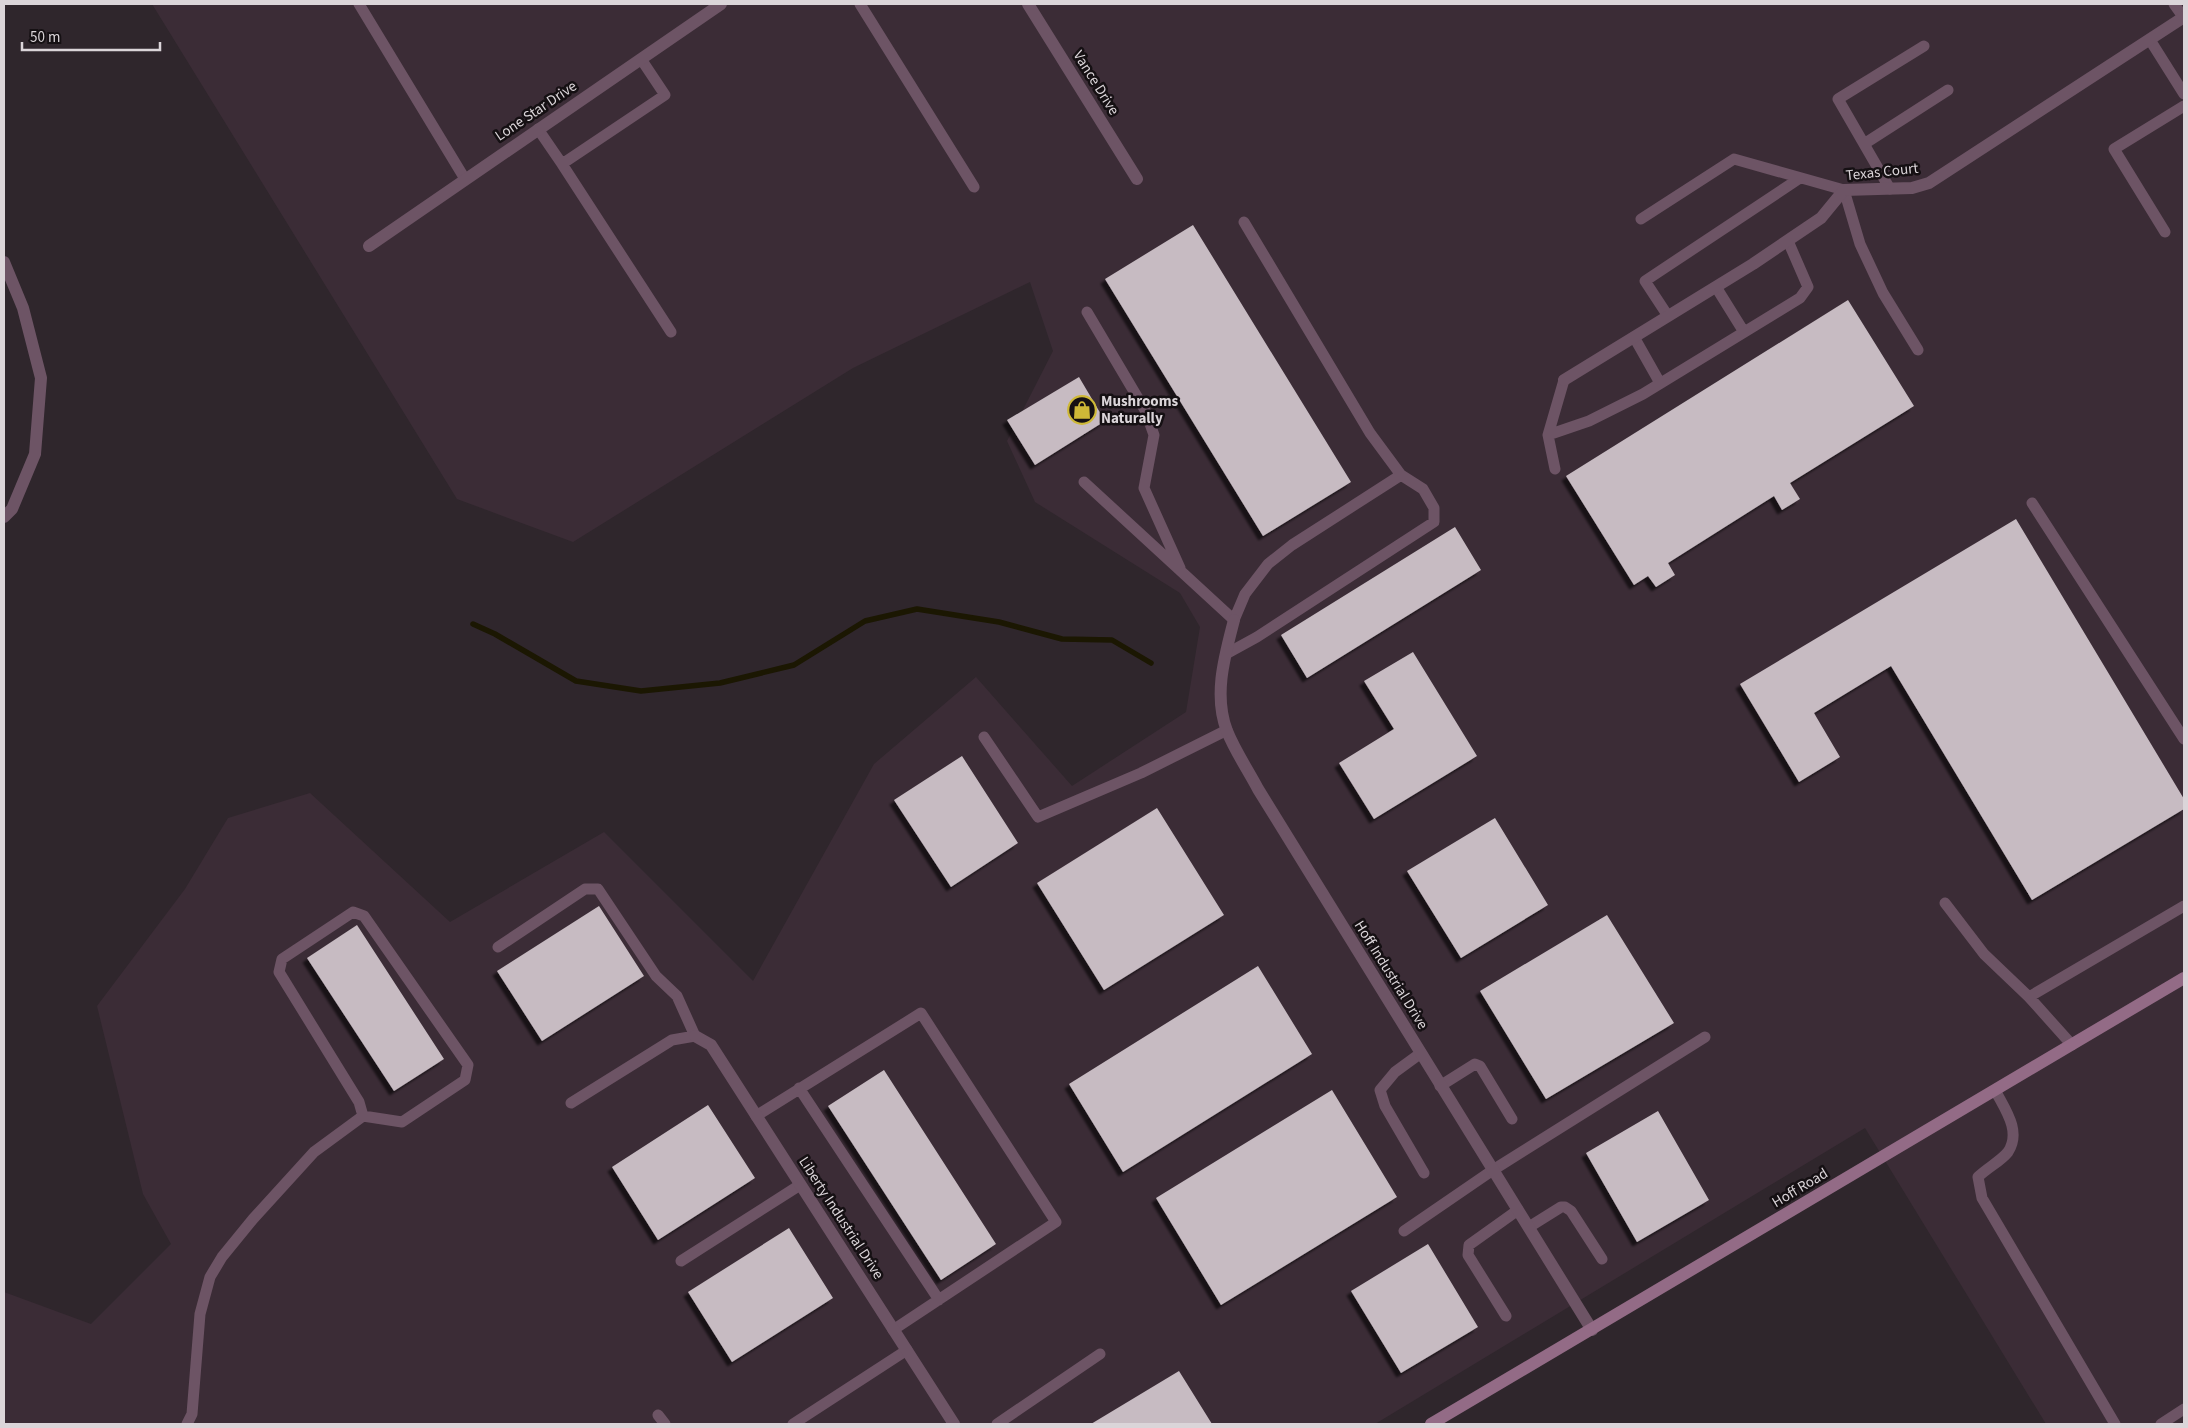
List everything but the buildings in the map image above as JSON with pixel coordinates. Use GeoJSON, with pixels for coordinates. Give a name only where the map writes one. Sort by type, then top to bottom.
{"type":"FeatureCollection","features":[{"type":"Feature","properties":{"kind":"street","name":"Lone Star Drive"},"geometry":{"type":"LineString","coordinates":[[369,246],[722,4]]}},
{"type":"Feature","properties":{"kind":"street","name":"Vance Drive"},"geometry":{"type":"LineString","coordinates":[[1028,4],[1137,179]]}},
{"type":"Feature","properties":{"kind":"street","name":"Texas Court"},"geometry":{"type":"LineString","coordinates":[[1564,380],[1716,286],[1821,218],[1844,190],[1912,188],[1929,183],[2184,18]]}},
{"type":"Feature","properties":{"kind":"street"},"geometry":{"type":"LineString","coordinates":[[4,262],[23,308],[40,378],[35,454],[12,508],[4,517]]}},
{"type":"Feature","properties":{"kind":"street","name":"Hoff Industrial Drive"},"geometry":{"type":"LineString","coordinates":[[1234,620],[1226,654],[1220,698],[1227,730],[1258,789],[1592,1330]]}},
{"type":"Feature","properties":{"kind":"street","name":"Hoff Road"},"geometry":{"type":"LineString","coordinates":[[1431,1424],[2184,978]]}},
{"type":"Feature","properties":{"kind":"street","name":"Liberty Industrial Drive"},"geometry":{"type":"LineString","coordinates":[[695,1036],[711,1045],[954,1424]]}},
{"type":"Feature","properties":{"kind":"lane"},"geometry":{"type":"LineString","coordinates":[[358,4],[465,179]]}},
{"type":"Feature","properties":{"kind":"lane"},"geometry":{"type":"LineString","coordinates":[[860,4],[974,187]]}},
{"type":"Feature","properties":{"kind":"lane"},"geometry":{"type":"LineString","coordinates":[[2174,4],[2184,18]]}},
{"type":"Feature","properties":{"kind":"lane"},"geometry":{"type":"LineString","coordinates":[[2150,40],[2184,94]]}},
{"type":"Feature","properties":{"kind":"lane"},"geometry":{"type":"LineString","coordinates":[[1890,189],[1838,99],[1924,46]]}},
{"type":"Feature","properties":{"kind":"lane"},"geometry":{"type":"LineString","coordinates":[[562,164],[664,95],[641,59]]}},
{"type":"Feature","properties":{"kind":"lane"},"geometry":{"type":"LineString","coordinates":[[1864,144],[1948,90]]}},
{"type":"Feature","properties":{"kind":"lane"},"geometry":{"type":"LineString","coordinates":[[2166,232],[2114,149],[2184,106]]}},
{"type":"Feature","properties":{"kind":"lane"},"geometry":{"type":"LineString","coordinates":[[538,129],[671,332]]}},
{"type":"Feature","properties":{"kind":"lane"},"geometry":{"type":"LineString","coordinates":[[1641,218],[1734,159],[1844,190],[1860,244],[1883,293],[1918,350]]}},
{"type":"Feature","properties":{"kind":"lane"},"geometry":{"type":"LineString","coordinates":[[1668,316],[1645,281],[1800,178]]}},
{"type":"Feature","properties":{"kind":"lane"},"geometry":{"type":"LineString","coordinates":[[1226,654],[1257,637],[1434,522],[1434,508],[1424,489],[1401,475],[1370,434],[1244,222]]}},
{"type":"Feature","properties":{"kind":"lane"},"geometry":{"type":"LineString","coordinates":[[1548,435],[1589,421],[1660,383],[1800,298],[1808,287],[1788,240]]}},
{"type":"Feature","properties":{"kind":"lane"},"geometry":{"type":"LineString","coordinates":[[1716,286],[1744,332]]}},
{"type":"Feature","properties":{"kind":"lane"},"geometry":{"type":"LineString","coordinates":[[1087,312],[1145,410],[1154,435],[1144,488],[1181,572]]}},
{"type":"Feature","properties":{"kind":"lane"},"geometry":{"type":"LineString","coordinates":[[1634,337],[1660,383]]}},
{"type":"Feature","properties":{"kind":"lane"},"geometry":{"type":"LineString","coordinates":[[1555,469],[1548,435],[1564,380]]}},
{"type":"Feature","properties":{"kind":"lane"},"geometry":{"type":"LineString","coordinates":[[1084,482],[1234,620],[1245,594],[1268,564],[1292,545],[1401,475]]}},
{"type":"Feature","properties":{"kind":"lane"},"geometry":{"type":"LineString","coordinates":[[2032,503],[2184,739]]}},
{"type":"Feature","properties":{"kind":"lane"},"geometry":{"type":"LineString","coordinates":[[984,737],[1038,817],[1141,772],[1227,730]]}},
{"type":"Feature","properties":{"kind":"lane"},"geometry":{"type":"LineString","coordinates":[[498,947],[585,889],[598,889],[656,976],[677,996],[695,1036],[672,1040],[571,1103]]}},
{"type":"Feature","properties":{"kind":"lane"},"geometry":{"type":"LineString","coordinates":[[1945,903],[1984,954],[2029,997],[2072,1046]]}},
{"type":"Feature","properties":{"kind":"lane"},"geometry":{"type":"LineString","coordinates":[[2029,997],[2184,906]]}},
{"type":"Feature","properties":{"kind":"lane"},"geometry":{"type":"LineString","coordinates":[[187,1424],[192,1414],[200,1314],[210,1278],[222,1257],[253,1219],[314,1152],[363,1116],[402,1122],[465,1080],[468,1065],[364,916],[353,912],[282,959],[279,972],[359,1102],[363,1116]]}},
{"type":"Feature","properties":{"kind":"lane"},"geometry":{"type":"LineString","coordinates":[[756,1116],[921,1013],[1056,1222],[893,1330]]}},
{"type":"Feature","properties":{"kind":"lane"},"geometry":{"type":"LineString","coordinates":[[1404,1230],[1493,1170],[1705,1037]]}},
{"type":"Feature","properties":{"kind":"lane"},"geometry":{"type":"LineString","coordinates":[[1420,1053],[1395,1072],[1380,1090],[1384,1106],[1424,1173]]}},
{"type":"Feature","properties":{"kind":"lane"},"geometry":{"type":"LineString","coordinates":[[1440,1086],[1475,1064],[1480,1066],[1512,1119]]}},
{"type":"Feature","properties":{"kind":"lane"},"geometry":{"type":"LineString","coordinates":[[799,1088],[939,1300]]}},
{"type":"Feature","properties":{"kind":"lane"},"geometry":{"type":"LineString","coordinates":[[1995,1090],[2012,1122],[2014,1135],[2008,1152],[1978,1177],[1982,1198],[2115,1424]]}},
{"type":"Feature","properties":{"kind":"lane"},"geometry":{"type":"LineString","coordinates":[[681,1262],[800,1185]]}},
{"type":"Feature","properties":{"kind":"lane"},"geometry":{"type":"LineString","coordinates":[[1529,1227],[1561,1207],[1565,1207],[1571,1211],[1602,1259]]}},
{"type":"Feature","properties":{"kind":"lane"},"geometry":{"type":"LineString","coordinates":[[1506,1316],[1468,1255],[1469,1245],[1518,1210]]}},
{"type":"Feature","properties":{"kind":"lane"},"geometry":{"type":"LineString","coordinates":[[793,1424],[907,1350]]}},
{"type":"Feature","properties":{"kind":"lane"},"geometry":{"type":"LineString","coordinates":[[997,1424],[1100,1354]]}},
{"type":"Feature","properties":{"kind":"lane"},"geometry":{"type":"LineString","coordinates":[[2161,1424],[2184,1409]]}},
{"type":"Feature","properties":{"kind":"shaded area"},"geometry":{"type":"Polygon","coordinates":[[[152,4],[2184,4],[2184,1424],[2046,1424],[1865,1128],[1375,1424],[4,1424],[4,1292],[91,1324],[171,1244],[143,1194],[97,1006],[185,889],[228,818],[310,793],[450,922],[604,832],[753,981],[874,764],[976,677],[1072,786],[1186,712],[1200,627],[1180,593],[1035,502],[1007,441],[1053,351],[1030,282],[853,368],[573,542],[457,499],[152,4]]]}},
{"type":"Feature","properties":{"kind":"waterway"},"geometry":{"type":"LineString","coordinates":[[473,624],[495,634],[576,681],[641,691],[720,683],[794,665],[865,621],[917,609],[999,622],[1062,639],[1112,640],[1151,663]]}},
{"type":"Feature","properties":{"kind":"place","name":"Mushrooms Naturally"},"geometry":{"type":"Point","coordinates":[1082,410]}}]}
